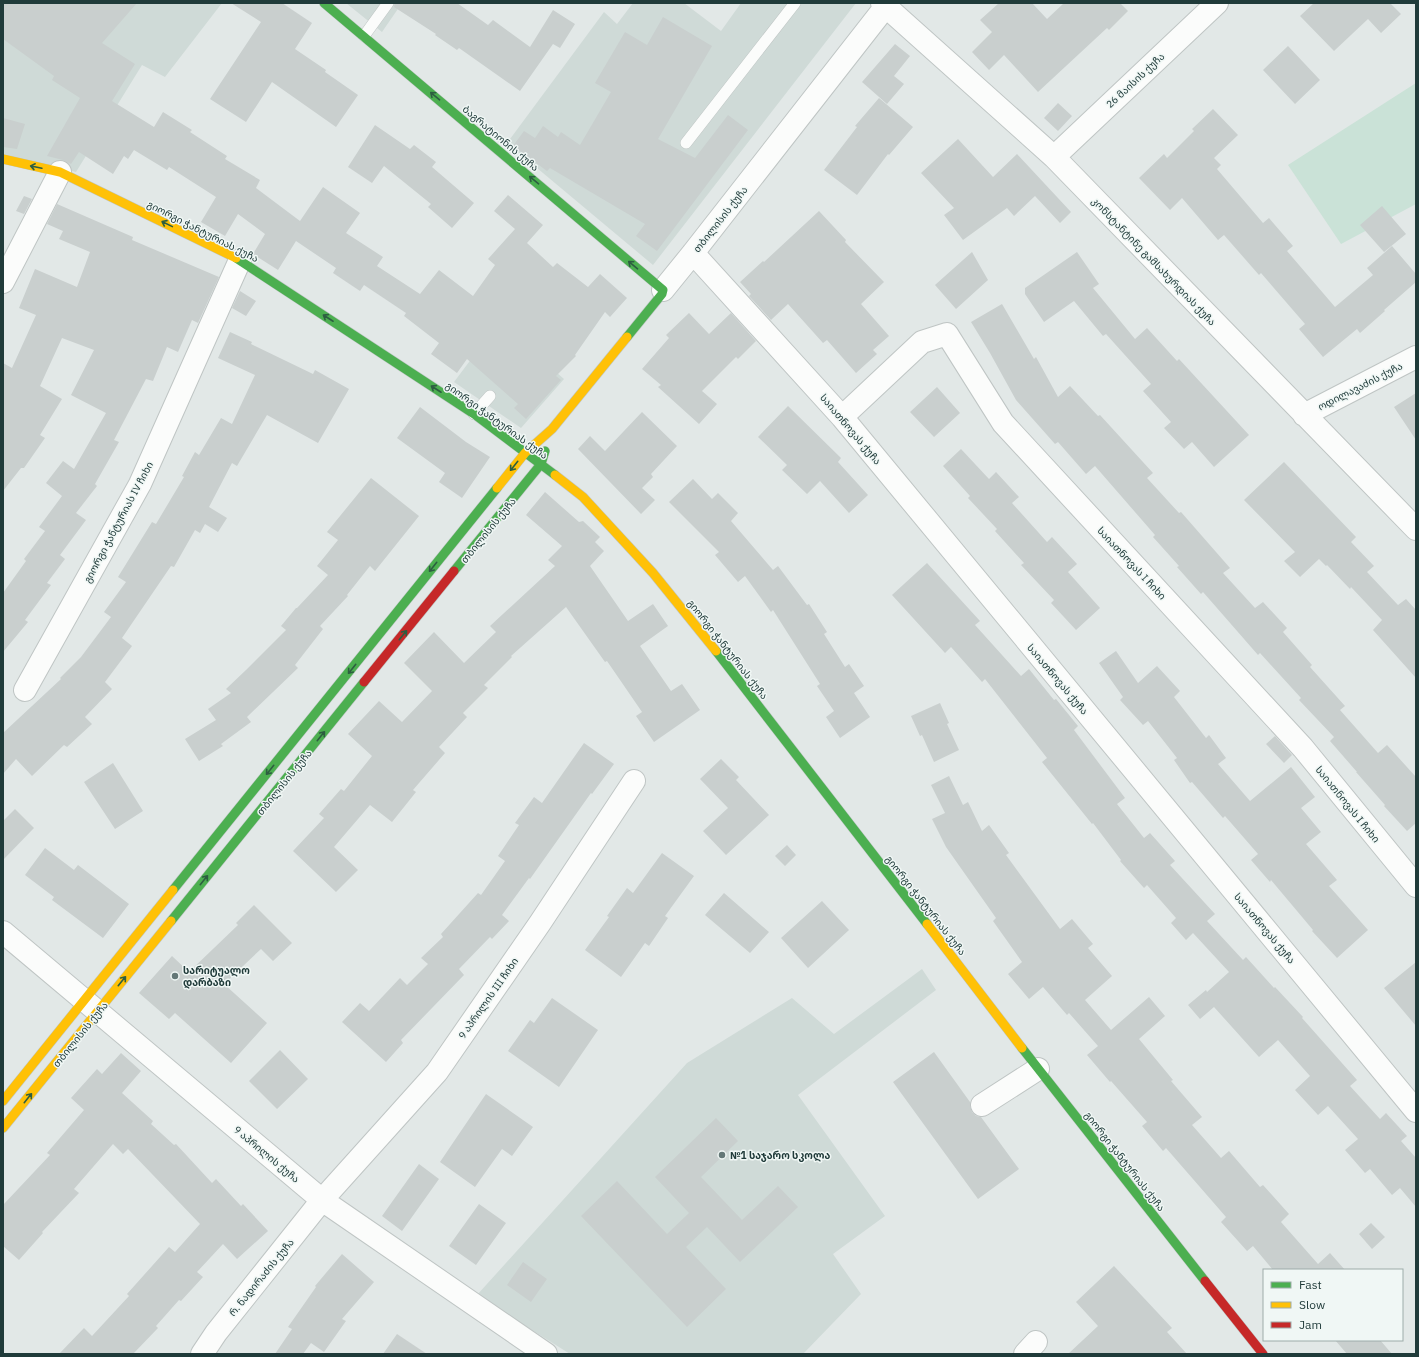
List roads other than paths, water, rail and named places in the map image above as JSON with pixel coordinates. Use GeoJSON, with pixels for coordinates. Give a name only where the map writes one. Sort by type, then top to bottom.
{"type":"FeatureCollection","features":[{"type":"Feature","properties":{"kind":"street","name":"ბაგრატიონის ქუჩა"},"geometry":{"type":"LineString","coordinates":[[324,3],[336,7],[364,36],[663,290]]}},
{"type":"Feature","properties":{"kind":"street","name":"26 მაისის ქუჩა"},"geometry":{"type":"LineString","coordinates":[[1054,157],[1217,3]]}},
{"type":"Feature","properties":{"kind":"street","name":"კონსტანტინე გამსახურდიას ქუჩა"},"geometry":{"type":"LineString","coordinates":[[884,4],[1054,157],[1416,529]]}},
{"type":"Feature","properties":{"kind":"street","name":"თბილისის ქუჩა"},"geometry":{"type":"LineString","coordinates":[[3,1128],[91,1006],[525,453],[552,429],[662,294],[663,290],[884,4]]}},
{"type":"Feature","properties":{"kind":"street","name":"გიორგი ჭანტურიას ქუჩა"},"geometry":{"type":"LineString","coordinates":[[3,159],[60,172],[240,260],[474,414],[583,497],[653,573],[746,689],[860,840],[956,961],[1038,1069],[1263,1354]]}},
{"type":"Feature","properties":{"kind":"street"},"geometry":{"type":"LineString","coordinates":[[3,282],[60,172]]}},
{"type":"Feature","properties":{"kind":"street","name":"საიათნოვას ქუჩა"},"geometry":{"type":"LineString","coordinates":[[693,253],[842,417],[1416,1111]]}},
{"type":"Feature","properties":{"kind":"street","name":"გიორგი ჭანტურიას IV ჩიხი"},"geometry":{"type":"LineString","coordinates":[[25,690],[140,484],[240,260]]}},
{"type":"Feature","properties":{"kind":"street","name":"საიათნოვას I ჩიხი"},"geometry":{"type":"LineString","coordinates":[[842,417],[922,342],[947,334],[1003,423],[1303,748],[1416,886]]}},
{"type":"Feature","properties":{"kind":"street","name":"ოდილავაძის ქუჩა"},"geometry":{"type":"LineString","coordinates":[[1304,415],[1416,357]]}},
{"type":"Feature","properties":{"kind":"street","name":"თბილისის ქუჩა"},"geometry":{"type":"LineString","coordinates":[[3,1102],[91,1006],[541,464],[552,429]]}},
{"type":"Feature","properties":{"kind":"street","name":"9 აპრილის III ჩიხი"},"geometry":{"type":"LineString","coordinates":[[322,1200],[437,1072],[540,923],[634,781]]}},
{"type":"Feature","properties":{"kind":"street","name":"9 აპრილის ქუჩა"},"geometry":{"type":"LineString","coordinates":[[3,932],[322,1200],[546,1354]]}},
{"type":"Feature","properties":{"kind":"street"},"geometry":{"type":"LineString","coordinates":[[982,1105],[1038,1069]]}},
{"type":"Feature","properties":{"kind":"street","name":"რ. ნადირაძის ქუჩა"},"geometry":{"type":"LineString","coordinates":[[202,1354],[216,1333],[322,1200]]}},
{"type":"Feature","properties":{"kind":"lane"},"geometry":{"type":"LineString","coordinates":[[364,36],[388,3]]}},
{"type":"Feature","properties":{"kind":"lane"},"geometry":{"type":"LineString","coordinates":[[686,142],[795,3]]}},
{"type":"Feature","properties":{"kind":"lane"},"geometry":{"type":"LineString","coordinates":[[474,414],[490,396]]}},
{"type":"Feature","properties":{"kind":"place","name":"სარიტუალო დარბაზი"},"geometry":{"type":"Point","coordinates":[175,976]}},
{"type":"Feature","properties":{"kind":"place","name":"№1 საჯარო სკოლა"},"geometry":{"type":"Point","coordinates":[722,1155]}}]}
